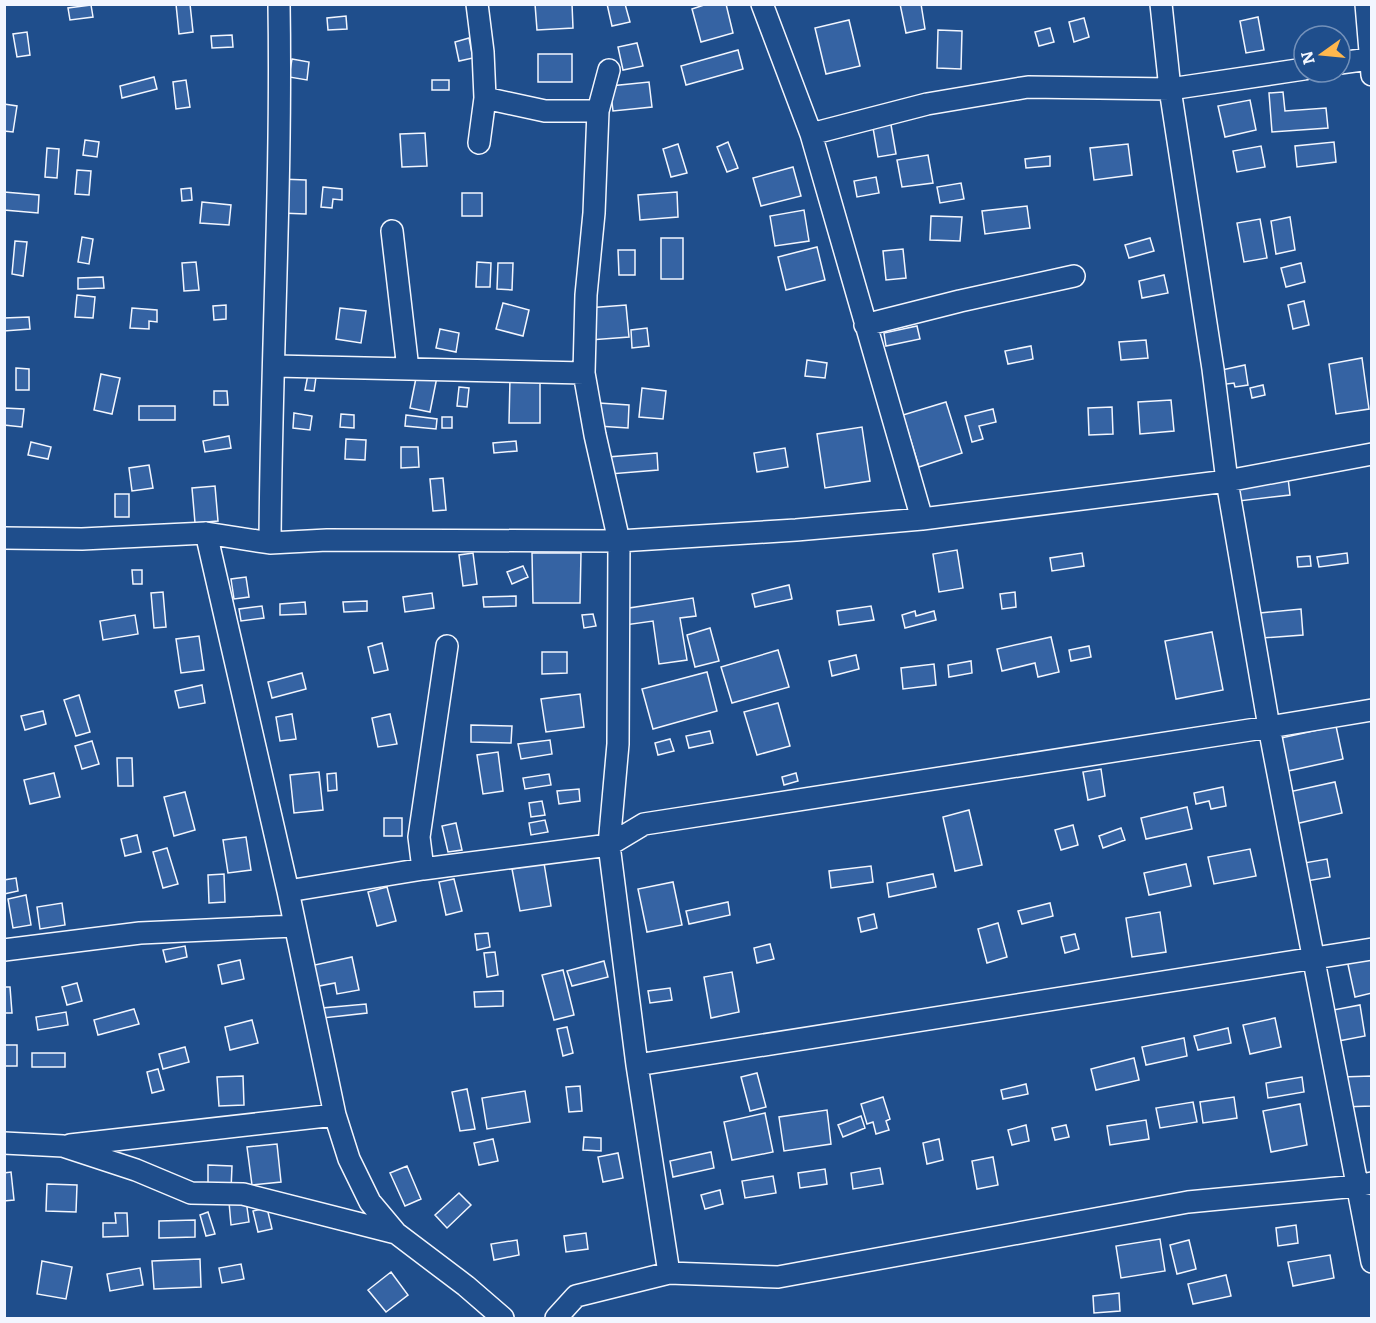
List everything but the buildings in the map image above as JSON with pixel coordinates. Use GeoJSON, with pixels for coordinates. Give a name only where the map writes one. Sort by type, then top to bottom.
{"type":"FeatureCollection","features":[{"type":"Feature","properties":{"kind":"street"},"geometry":{"type":"LineString","coordinates":[[270,543],[271,437],[275,366],[279,4]]}},
{"type":"Feature","properties":{"kind":"street"},"geometry":{"type":"LineString","coordinates":[[477,4],[483,52],[485,98],[479,143]]}},
{"type":"Feature","properties":{"kind":"street"},"geometry":{"type":"LineString","coordinates":[[762,4],[811,134],[922,519]]}},
{"type":"Feature","properties":{"kind":"street"},"geometry":{"type":"LineString","coordinates":[[1161,4],[1170,89],[1214,369],[1227,481],[1269,728],[1313,959],[1364,1185],[1371,1262]]}},
{"type":"Feature","properties":{"kind":"street"},"geometry":{"type":"LineString","coordinates":[[1352,65],[1370,67],[1366,4]]}},
{"type":"Feature","properties":{"kind":"street"},"geometry":{"type":"LineString","coordinates":[[609,70],[598,111],[594,213],[586,295],[584,373],[595,435],[620,541],[618,744],[609,845],[637,1065],[669,1272]]}},
{"type":"Feature","properties":{"kind":"street"},"geometry":{"type":"LineString","coordinates":[[811,134],[927,104],[1028,87],[1170,89],[1292,71]]}},
{"type":"Feature","properties":{"kind":"street"},"geometry":{"type":"LineString","coordinates":[[485,98],[545,111],[598,111]]}},
{"type":"Feature","properties":{"kind":"street"},"geometry":{"type":"LineString","coordinates":[[392,231],[408,369]]}},
{"type":"Feature","properties":{"kind":"street"},"geometry":{"type":"LineString","coordinates":[[865,325],[1074,276]]}},
{"type":"Feature","properties":{"kind":"street"},"geometry":{"type":"LineString","coordinates":[[275,366],[584,373]]}},
{"type":"Feature","properties":{"kind":"street"},"geometry":{"type":"LineString","coordinates":[[4,538],[82,539],[206,534],[270,543],[327,540],[620,541],[796,530],[922,519],[1227,481],[1371,454]]}},
{"type":"Feature","properties":{"kind":"street"},"geometry":{"type":"LineString","coordinates":[[206,534],[288,891],[335,1115],[349,1159],[370,1202],[396,1233],[466,1286],[503,1318]]}},
{"type":"Feature","properties":{"kind":"street"},"geometry":{"type":"LineString","coordinates":[[423,869],[419,837],[447,646]]}},
{"type":"Feature","properties":{"kind":"street"},"geometry":{"type":"LineString","coordinates":[[288,891],[423,869],[609,845],[645,824],[1269,728],[1371,710]]}},
{"type":"Feature","properties":{"kind":"street"},"geometry":{"type":"LineString","coordinates":[[4,950],[140,933],[295,926]]}},
{"type":"Feature","properties":{"kind":"street"},"geometry":{"type":"LineString","coordinates":[[637,1065],[1371,949]]}},
{"type":"Feature","properties":{"kind":"street"},"geometry":{"type":"LineString","coordinates":[[4,1143],[63,1146],[335,1115]]}},
{"type":"Feature","properties":{"kind":"street"},"geometry":{"type":"LineString","coordinates":[[63,1146],[136,1170],[191,1193],[243,1194],[396,1233]]}},
{"type":"Feature","properties":{"kind":"street"},"geometry":{"type":"LineString","coordinates":[[556,1318],[576,1296],[669,1272],[778,1276],[1188,1202],[1364,1185]]}}]}
